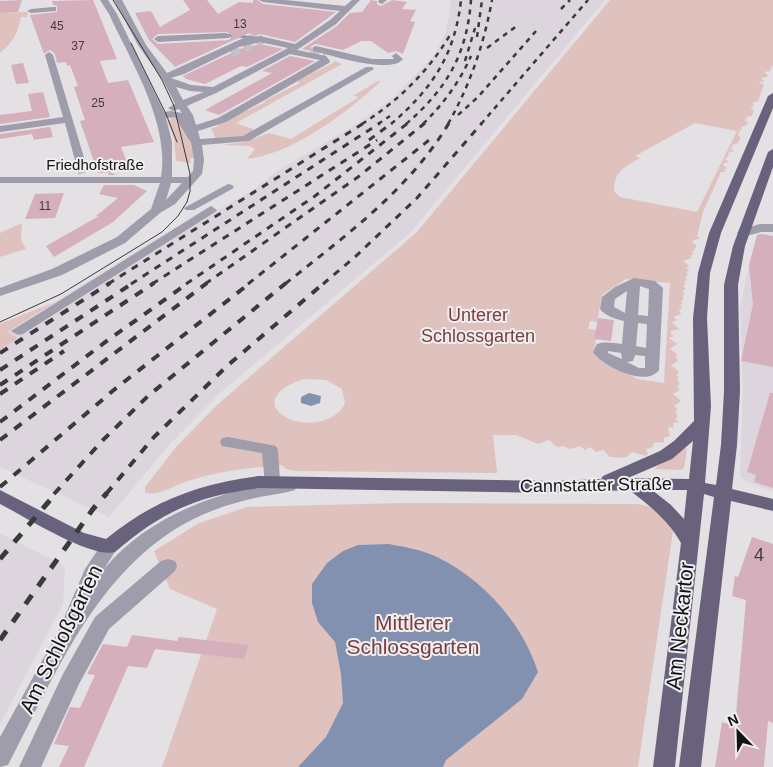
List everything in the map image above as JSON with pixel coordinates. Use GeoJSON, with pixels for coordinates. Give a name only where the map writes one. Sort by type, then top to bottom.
{"type":"FeatureCollection","features":[{"type":"Feature","properties":{"kind":"main road","name":"Cannstatter Straße"},"geometry":{"type":"LineString","coordinates":[[109,547],[144,517],[178,500],[211,489],[239,484],[272,482],[553,487],[632,484],[696,486],[702,423],[700,318],[706,266],[715,233],[773,96]]}},
{"type":"Feature","properties":{"kind":"main road"},"geometry":{"type":"LineString","coordinates":[[724,492],[731,418],[731,285],[736,255],[773,152]]}},
{"type":"Feature","properties":{"kind":"main road"},"geometry":{"type":"LineString","coordinates":[[593,485],[659,459],[680,444],[702,423]]}},
{"type":"Feature","properties":{"kind":"main road"},"geometry":{"type":"LineString","coordinates":[[632,484],[659,503],[679,522],[689,542]]}},
{"type":"Feature","properties":{"kind":"main road"},"geometry":{"type":"LineString","coordinates":[[696,486],[773,505]]}},
{"type":"Feature","properties":{"kind":"main road","name":"Am Neckartor"},"geometry":{"type":"LineString","coordinates":[[664,767],[696,486]]}},
{"type":"Feature","properties":{"kind":"main road","name":"Am Neckartor"},"geometry":{"type":"LineString","coordinates":[[690,767],[724,492]]}},
{"type":"Feature","properties":{"kind":"main road"},"geometry":{"type":"LineString","coordinates":[[0,496],[78,538],[109,547]]}},
{"type":"Feature","properties":{"kind":"street"},"geometry":{"type":"LineString","coordinates":[[104,0],[113,14],[162,116],[168,152],[164,192],[156,211]]}},
{"type":"Feature","properties":{"kind":"street"},"geometry":{"type":"LineString","coordinates":[[0,292],[57,272],[121,240],[156,211],[172,202],[198,172],[199,160],[196,142],[187,114],[167,79],[140,41],[118,0]]}},
{"type":"Feature","properties":{"kind":"street"},"geometry":{"type":"LineString","coordinates":[[264,0],[348,9]]}},
{"type":"Feature","properties":{"kind":"street"},"geometry":{"type":"LineString","coordinates":[[187,114],[190,107],[216,90],[298,46],[333,22],[356,0]]}},
{"type":"Feature","properties":{"kind":"street"},"geometry":{"type":"LineString","coordinates":[[32,11],[53,9]]}},
{"type":"Feature","properties":{"kind":"street"},"geometry":{"type":"LineString","coordinates":[[140,41],[230,36],[255,37],[380,63],[396,62],[399,59],[396,56]]}},
{"type":"Feature","properties":{"kind":"street"},"geometry":{"type":"LineString","coordinates":[[228,52],[255,37]]}},
{"type":"Feature","properties":{"kind":"street"},"geometry":{"type":"LineString","coordinates":[[167,79],[255,37],[298,46],[326,61],[222,120],[192,129]]}},
{"type":"Feature","properties":{"kind":"street"},"geometry":{"type":"LineString","coordinates":[[298,46],[310,52]]}},
{"type":"Feature","properties":{"kind":"street"},"geometry":{"type":"LineString","coordinates":[[49,56],[84,172]]}},
{"type":"Feature","properties":{"kind":"street"},"geometry":{"type":"LineString","coordinates":[[162,116],[170,113],[181,115],[190,137],[196,142],[239,141],[263,131],[369,69],[351,65],[338,58],[325,56]]}},
{"type":"Feature","properties":{"kind":"street"},"geometry":{"type":"LineString","coordinates":[[167,79],[190,88],[216,90]]}},
{"type":"Feature","properties":{"kind":"street"},"geometry":{"type":"LineString","coordinates":[[162,116],[181,103],[216,90]]}},
{"type":"Feature","properties":{"kind":"street"},"geometry":{"type":"LineString","coordinates":[[0,129],[69,119]]}},
{"type":"Feature","properties":{"kind":"street","name":"Friedhofstraße"},"geometry":{"type":"LineString","coordinates":[[4,180],[84,172],[166,180],[191,180]]}},
{"type":"Feature","properties":{"kind":"street"},"geometry":{"type":"LineString","coordinates":[[0,190],[4,180]]}},
{"type":"Feature","properties":{"kind":"street"},"geometry":{"type":"LineString","coordinates":[[190,208],[228,187]]}},
{"type":"Feature","properties":{"kind":"street"},"geometry":{"type":"LineString","coordinates":[[18,331],[210,210]]}},
{"type":"Feature","properties":{"kind":"street"},"geometry":{"type":"LineString","coordinates":[[751,211],[762,221],[773,227]]}},
{"type":"Feature","properties":{"kind":"street"},"geometry":{"type":"LineString","coordinates":[[743,233],[760,228],[773,227]]}},
{"type":"Feature","properties":{"kind":"street"},"geometry":{"type":"LineString","coordinates":[[627,368],[634,282]]}},
{"type":"Feature","properties":{"kind":"street"},"geometry":{"type":"LineString","coordinates":[[608,299],[627,284],[634,282],[651,284],[655,287],[654,329],[652,353],[650,372],[640,373],[627,368],[603,356],[600,352],[602,347],[605,346],[652,353]]}},
{"type":"Feature","properties":{"kind":"street"},"geometry":{"type":"LineString","coordinates":[[608,299],[655,305]]}},
{"type":"Feature","properties":{"kind":"street"},"geometry":{"type":"LineString","coordinates":[[608,299],[608,310],[654,329]]}},
{"type":"Feature","properties":{"kind":"street"},"geometry":{"type":"LineString","coordinates":[[630,332],[654,329]]}},
{"type":"Feature","properties":{"kind":"street"},"geometry":{"type":"LineString","coordinates":[[228,442],[269,449],[271,454],[272,482]]}},
{"type":"Feature","properties":{"kind":"street"},"geometry":{"type":"LineString","coordinates":[[70,680],[66,667],[79,645],[67,634],[120,563],[140,544],[159,530],[200,508],[243,493],[301,484]]}},
{"type":"Feature","properties":{"kind":"street","name":"Am Schloßgarten"},"geometry":{"type":"LineString","coordinates":[[0,758],[67,634],[94,568],[109,547]]}},
{"type":"Feature","properties":{"kind":"street"},"geometry":{"type":"LineString","coordinates":[[30,767],[70,680],[102,623],[168,566]]}},
{"type":"Feature","properties":{"kind":"shaded area"},"geometry":{"type":"Polygon","coordinates":[[[451,0],[605,0],[410,233],[220,393],[170,444],[109,517],[0,467],[0,350],[18,338],[6,332],[206,208],[217,210],[250,192],[279,170],[361,121],[395,96],[435,54],[446,32],[451,0]]]}},
{"type":"Feature","properties":{"kind":"shaded area"},"geometry":{"type":"Polygon","coordinates":[[[750,260],[760,262],[773,274],[773,491],[748,483],[740,476],[743,388],[740,308],[750,260]]]}},
{"type":"Feature","properties":{"kind":"shaded area"},"geometry":{"type":"Polygon","coordinates":[[[0,533],[65,566],[63,604],[0,724],[0,533]]]}},
{"type":"Feature","properties":{"kind":"green space","name":"Unterer Schlossgarten"},"geometry":{"type":"Polygon","coordinates":[[[610,0],[773,0],[773,65],[770,71],[764,72],[768,75],[767,77],[761,78],[765,81],[759,82],[764,85],[758,101],[752,103],[755,105],[751,105],[754,107],[750,108],[754,110],[752,116],[746,117],[747,119],[744,120],[748,122],[747,125],[739,129],[741,131],[738,132],[740,134],[737,134],[741,138],[739,143],[732,145],[733,147],[730,148],[734,151],[728,153],[729,155],[725,159],[729,162],[722,164],[727,168],[724,169],[725,172],[721,172],[703,212],[697,236],[700,238],[692,241],[697,246],[692,252],[694,254],[690,256],[692,258],[683,261],[689,266],[686,268],[689,270],[686,273],[688,276],[685,277],[687,280],[684,282],[686,284],[683,286],[686,289],[682,291],[685,294],[682,296],[684,299],[681,301],[683,303],[680,305],[682,308],[679,310],[681,314],[673,317],[677,320],[672,322],[679,329],[671,331],[671,334],[674,336],[669,338],[677,344],[670,349],[677,354],[676,358],[678,361],[671,365],[679,372],[677,380],[680,384],[677,386],[680,390],[673,394],[681,401],[674,406],[678,410],[675,411],[678,416],[675,419],[679,422],[673,423],[674,427],[668,428],[670,436],[664,438],[664,442],[653,443],[653,447],[646,449],[648,454],[645,456],[633,452],[627,457],[619,458],[610,457],[603,450],[596,452],[590,447],[585,450],[580,446],[570,449],[563,446],[557,447],[549,440],[538,444],[516,435],[493,435],[497,473],[295,471],[286,469],[282,465],[221,473],[197,478],[159,492],[145,492],[145,487],[177,446],[216,406],[417,232],[610,0]],[[695,123],[635,156],[640,158],[618,174],[614,184],[614,191],[620,197],[697,212],[737,131],[695,123]],[[626,279],[602,295],[597,322],[590,321],[588,329],[596,330],[595,353],[637,379],[664,383],[670,283],[626,279]],[[305,379],[285,388],[275,398],[274,404],[277,410],[291,420],[309,423],[326,420],[341,410],[345,403],[342,389],[326,380],[305,379]]]}},
{"type":"Feature","properties":{"kind":"green space"},"geometry":{"type":"Polygon","coordinates":[[[28,12],[27,17],[21,17],[14,37],[9,45],[0,53],[0,13],[28,12]]]}},
{"type":"Feature","properties":{"kind":"green space"},"geometry":{"type":"Polygon","coordinates":[[[334,61],[342,64],[236,123],[253,129],[253,131],[241,138],[216,139],[211,128],[218,127],[217,124],[266,102],[264,101],[300,83],[297,81],[334,61]]]}},
{"type":"Feature","properties":{"kind":"green space"},"geometry":{"type":"Polygon","coordinates":[[[381,81],[336,118],[319,130],[283,149],[247,159],[255,149],[250,146],[222,145],[244,142],[269,133],[291,139],[359,97],[353,96],[381,81]]]}},
{"type":"Feature","properties":{"kind":"green space"},"geometry":{"type":"Polygon","coordinates":[[[175,115],[176,119],[181,119],[190,143],[194,158],[190,159],[191,163],[176,161],[174,139],[167,121],[171,120],[169,116],[175,115]]]}},
{"type":"Feature","properties":{"kind":"green space"},"geometry":{"type":"Polygon","coordinates":[[[22,223],[21,240],[26,249],[0,257],[0,233],[22,223]]]}},
{"type":"Feature","properties":{"kind":"green space"},"geometry":{"type":"Polygon","coordinates":[[[55,302],[7,332],[18,338],[0,350],[0,324],[55,302]]]}},
{"type":"Feature","properties":{"kind":"green space"},"geometry":{"type":"Polygon","coordinates":[[[685,448],[687,449],[682,470],[654,469],[685,448]]]}},
{"type":"Feature","properties":{"kind":"green space","name":"Mittlerer Schlossgarten"},"geometry":{"type":"Polygon","coordinates":[[[404,503],[638,504],[650,507],[667,521],[673,531],[638,767],[162,767],[217,609],[170,589],[154,551],[199,523],[247,507],[404,503]]]}},
{"type":"Feature","properties":{"kind":"water"},"geometry":{"type":"Polygon","coordinates":[[[309,393],[321,396],[320,403],[311,406],[301,403],[301,397],[309,393]]]}},
{"type":"Feature","properties":{"kind":"water"},"geometry":{"type":"Polygon","coordinates":[[[389,544],[437,557],[470,578],[499,605],[511,620],[531,654],[538,672],[522,699],[446,760],[443,767],[298,767],[326,737],[343,703],[341,674],[335,642],[318,622],[312,603],[312,584],[327,563],[343,551],[358,545],[389,544]]]}},
{"type":"Feature","properties":{"kind":"building"},"geometry":{"type":"Polygon","coordinates":[[[22,0],[18,12],[0,13],[0,1],[22,0]]]}},
{"type":"Feature","properties":{"kind":"building"},"geometry":{"type":"Polygon","coordinates":[[[93,0],[117,59],[100,61],[108,83],[128,80],[154,142],[121,147],[130,170],[110,172],[116,175],[108,175],[109,172],[98,173],[80,121],[85,120],[74,87],[78,86],[70,65],[67,66],[66,62],[57,63],[55,54],[50,50],[44,54],[30,15],[57,12],[57,6],[53,5],[52,1],[93,0]]]}},
{"type":"Feature","properties":{"kind":"building"},"geometry":{"type":"Polygon","coordinates":[[[183,0],[207,0],[218,14],[239,2],[253,3],[253,0],[263,4],[336,12],[295,42],[260,34],[254,36],[249,33],[175,67],[149,40],[135,13],[151,11],[160,27],[190,10],[183,0]],[[227,32],[158,34],[152,39],[158,44],[229,40],[232,36],[227,32]]]}},
{"type":"Feature","properties":{"kind":"building"},"geometry":{"type":"Polygon","coordinates":[[[371,0],[377,1],[377,4],[381,6],[392,0],[407,2],[402,9],[416,10],[410,21],[415,22],[403,54],[396,51],[388,53],[371,41],[361,41],[343,50],[316,44],[311,46],[311,51],[302,49],[337,26],[350,13],[362,12],[371,0]]]}},
{"type":"Feature","properties":{"kind":"building"},"geometry":{"type":"Polygon","coordinates":[[[260,44],[283,49],[247,67],[241,66],[205,84],[186,79],[183,76],[240,49],[260,44]]]}},
{"type":"Feature","properties":{"kind":"building"},"geometry":{"type":"Polygon","coordinates":[[[290,56],[315,61],[219,115],[205,110],[272,73],[262,71],[290,56]]]}},
{"type":"Feature","properties":{"kind":"building"},"geometry":{"type":"Polygon","coordinates":[[[23,63],[29,83],[16,84],[11,65],[23,63]]]}},
{"type":"Feature","properties":{"kind":"building"},"geometry":{"type":"Polygon","coordinates":[[[43,92],[50,117],[0,124],[0,115],[32,111],[28,94],[43,92]]]}},
{"type":"Feature","properties":{"kind":"building"},"geometry":{"type":"Polygon","coordinates":[[[50,127],[53,137],[34,140],[32,134],[0,139],[0,134],[50,127]]]}},
{"type":"Feature","properties":{"kind":"building"},"geometry":{"type":"Polygon","coordinates":[[[104,185],[134,185],[147,191],[113,222],[54,257],[46,246],[99,216],[96,216],[118,198],[99,194],[104,185]]]}},
{"type":"Feature","properties":{"kind":"building"},"geometry":{"type":"Polygon","coordinates":[[[64,193],[55,218],[25,219],[35,194],[64,193]]]}},
{"type":"Feature","properties":{"kind":"building"},"geometry":{"type":"Polygon","coordinates":[[[757,235],[773,236],[773,367],[741,361],[753,304],[749,265],[757,235]]]}},
{"type":"Feature","properties":{"kind":"building"},"geometry":{"type":"Polygon","coordinates":[[[598,318],[614,320],[611,341],[594,339],[598,318]]]}},
{"type":"Feature","properties":{"kind":"building"},"geometry":{"type":"Polygon","coordinates":[[[770,393],[773,393],[773,488],[754,482],[756,475],[747,472],[770,393]]]}},
{"type":"Feature","properties":{"kind":"building"},"geometry":{"type":"Polygon","coordinates":[[[752,537],[773,544],[773,723],[768,721],[764,767],[715,767],[722,722],[735,726],[746,600],[732,596],[735,576],[738,577],[752,537]]]}},
{"type":"Feature","properties":{"kind":"building"},"geometry":{"type":"Polygon","coordinates":[[[132,635],[177,641],[179,637],[249,645],[244,659],[155,649],[147,668],[128,666],[84,767],[59,767],[69,746],[54,744],[70,707],[80,708],[95,675],[87,674],[103,644],[127,647],[132,635]]]}},
{"type":"Feature","properties":{"kind":"waterway"},"geometry":{"type":"LineString","coordinates":[[225,35],[260,38]]}},
{"type":"Feature","properties":{"kind":"tunnel"},"geometry":{"type":"LineString","coordinates":[[231,53],[263,39]]}},
{"type":"Feature","properties":{"kind":"tunnel"},"geometry":{"type":"LineString","coordinates":[[310,52],[325,56]]}},
{"type":"Feature","properties":{"kind":"tunnel"},"geometry":{"type":"LineString","coordinates":[[81,164],[84,173]]}},
{"type":"Feature","properties":{"kind":"tram line"},"geometry":{"type":"LineString","coordinates":[[0,322],[61,294],[162,232],[178,216],[187,202],[190,191],[190,174],[174,106],[162,80],[113,0]]}},
{"type":"Feature","properties":{"kind":"tram line"},"geometry":{"type":"LineString","coordinates":[[131,43],[166,114],[177,142]]}},
{"type":"Feature","properties":{"kind":"railway"},"geometry":{"type":"LineString","coordinates":[[391,124],[418,98],[439,70],[453,38],[461,0]]}},
{"type":"Feature","properties":{"kind":"railway"},"geometry":{"type":"LineString","coordinates":[[406,124],[444,84],[452,69],[465,37],[471,0]]}},
{"type":"Feature","properties":{"kind":"railway"},"geometry":{"type":"LineString","coordinates":[[477,37],[482,0]]}},
{"type":"Feature","properties":{"kind":"railway"},"geometry":{"type":"LineString","coordinates":[[448,124],[475,64],[492,0]]}},
{"type":"Feature","properties":{"kind":"railway"},"geometry":{"type":"LineString","coordinates":[[561,9],[570,0]]}},
{"type":"Feature","properties":{"kind":"railway"},"geometry":{"type":"LineString","coordinates":[[481,124],[588,0]]}},
{"type":"Feature","properties":{"kind":"railway"},"geometry":{"type":"LineString","coordinates":[[487,48],[518,25]]}},
{"type":"Feature","properties":{"kind":"railway"},"geometry":{"type":"LineString","coordinates":[[465,61],[475,28]]}},
{"type":"Feature","properties":{"kind":"railway"},"geometry":{"type":"LineString","coordinates":[[458,115],[478,97],[536,31]]}},
{"type":"Feature","properties":{"kind":"railway"},"geometry":{"type":"LineString","coordinates":[[362,124],[388,106],[411,85],[432,61],[450,35]]}},
{"type":"Feature","properties":{"kind":"railway"},"geometry":{"type":"LineString","coordinates":[[423,124],[450,92],[471,56]]}},
{"type":"Feature","properties":{"kind":"railway"},"geometry":{"type":"LineString","coordinates":[[378,124],[390,116]]}},
{"type":"Feature","properties":{"kind":"railway"},"geometry":{"type":"LineString","coordinates":[[108,284],[364,123]]}},
{"type":"Feature","properties":{"kind":"railway"},"geometry":{"type":"LineString","coordinates":[[131,284],[380,123]]}},
{"type":"Feature","properties":{"kind":"railway"},"geometry":{"type":"LineString","coordinates":[[369,140],[392,123]]}},
{"type":"Feature","properties":{"kind":"railway"},"geometry":{"type":"LineString","coordinates":[[186,284],[315,196],[408,123]]}},
{"type":"Feature","properties":{"kind":"railway"},"geometry":{"type":"LineString","coordinates":[[205,284],[358,177],[425,123]]}},
{"type":"Feature","properties":{"kind":"railway"},"geometry":{"type":"LineString","coordinates":[[285,284],[353,230],[395,191],[415,170],[449,123]]}},
{"type":"Feature","properties":{"kind":"railway"},"geometry":{"type":"LineString","coordinates":[[323,284],[355,257],[417,198],[482,123]]}},
{"type":"Feature","properties":{"kind":"railway"},"geometry":{"type":"LineString","coordinates":[[248,284],[433,137]]}},
{"type":"Feature","properties":{"kind":"railway"},"geometry":{"type":"LineString","coordinates":[[152,284],[377,140]]}},
{"type":"Feature","properties":{"kind":"railway"},"geometry":{"type":"LineString","coordinates":[[0,353],[110,283]]}},
{"type":"Feature","properties":{"kind":"railway"},"geometry":{"type":"LineString","coordinates":[[0,370],[133,283]]}},
{"type":"Feature","properties":{"kind":"railway"},"geometry":{"type":"LineString","coordinates":[[0,385],[154,283]]}},
{"type":"Feature","properties":{"kind":"railway"},"geometry":{"type":"LineString","coordinates":[[0,422],[104,343],[188,283]]}},
{"type":"Feature","properties":{"kind":"railway"},"geometry":{"type":"LineString","coordinates":[[0,440],[207,283]]}},
{"type":"Feature","properties":{"kind":"railway"},"geometry":{"type":"LineString","coordinates":[[0,487],[115,389],[250,283]]}},
{"type":"Feature","properties":{"kind":"railway"},"geometry":{"type":"LineString","coordinates":[[54,494],[103,440],[148,396],[286,283]]}},
{"type":"Feature","properties":{"kind":"railway"},"geometry":{"type":"LineString","coordinates":[[106,494],[154,437],[227,366],[324,283]]}},
{"type":"Feature","properties":{"kind":"railway"},"geometry":{"type":"LineString","coordinates":[[0,394],[64,351]]}},
{"type":"Feature","properties":{"kind":"railway"},"geometry":{"type":"LineString","coordinates":[[0,559],[56,493]]}},
{"type":"Feature","properties":{"kind":"railway"},"geometry":{"type":"LineString","coordinates":[[0,640],[93,509],[107,493]]}}]}
